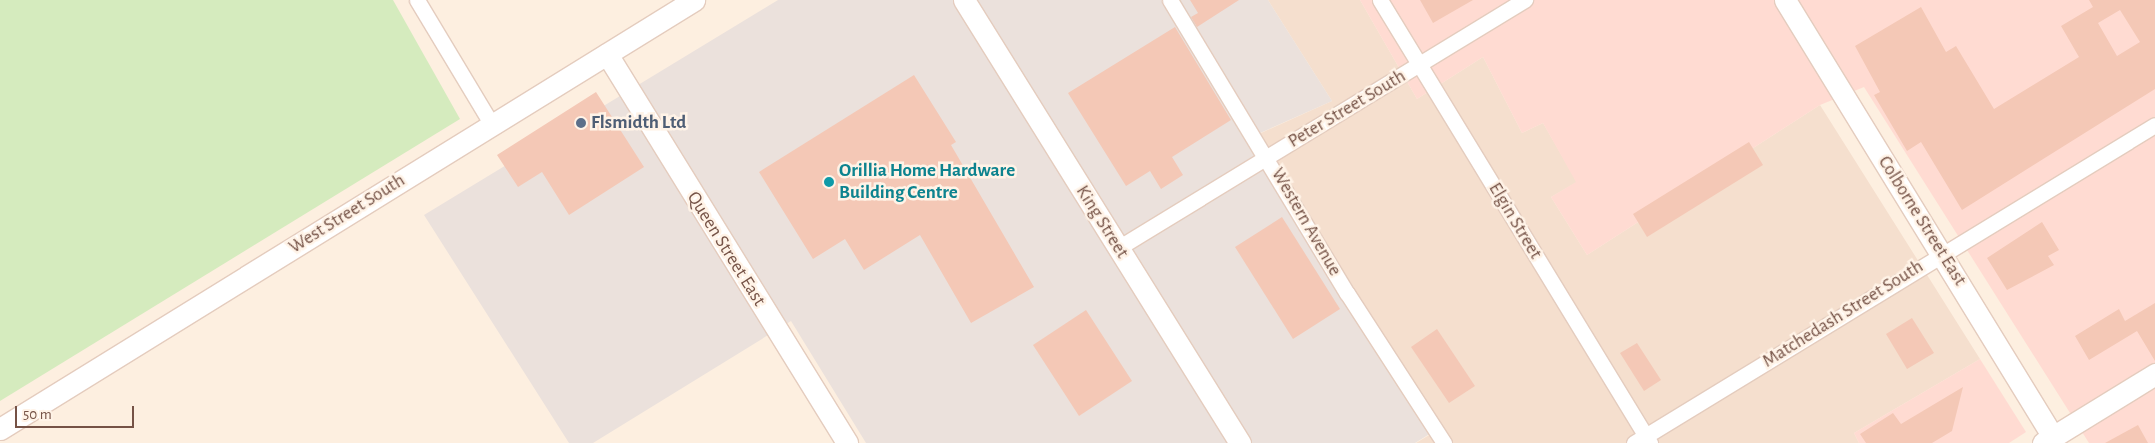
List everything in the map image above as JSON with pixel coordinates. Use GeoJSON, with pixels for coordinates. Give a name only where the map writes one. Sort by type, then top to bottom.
{"type":"FeatureCollection","features":[{"type":"Feature","properties":{"kind":"street"},"geometry":{"type":"LineString","coordinates":[[417,0],[492,125]]}},
{"type":"Feature","properties":{"kind":"street","name":"West Street South"},"geometry":{"type":"LineString","coordinates":[[0,429],[694,0]]}},
{"type":"Feature","properties":{"kind":"street","name":"King Street"},"geometry":{"type":"LineString","coordinates":[[964,0],[1240,443]]}},
{"type":"Feature","properties":{"kind":"street","name":"Western Avenue"},"geometry":{"type":"LineString","coordinates":[[1170,0],[1267,156],[1347,293],[1444,443]]}},
{"type":"Feature","properties":{"kind":"street","name":"Elgin Street"},"geometry":{"type":"LineString","coordinates":[[1380,0],[1643,441]]}},
{"type":"Feature","properties":{"kind":"street","name":"Peter Street South"},"geometry":{"type":"LineString","coordinates":[[1118,248],[1267,156],[1421,66],[1524,0]]}},
{"type":"Feature","properties":{"kind":"street","name":"Colborne Street East"},"geometry":{"type":"LineString","coordinates":[[1786,0],[1942,253],[2051,441]]}},
{"type":"Feature","properties":{"kind":"street","name":"Queen Street East"},"geometry":{"type":"LineString","coordinates":[[607,54],[847,443]]}},
{"type":"Feature","properties":{"kind":"street","name":"Matchedash Street South"},"geometry":{"type":"LineString","coordinates":[[1643,441],[1942,253],[2155,125]]}},
{"type":"Feature","properties":{"kind":"street"},"geometry":{"type":"LineString","coordinates":[[2051,441],[2155,374]]}},
{"type":"Feature","properties":{"kind":"shaded area"},"geometry":{"type":"Polygon","coordinates":[[[778,0],[1268,0],[1332,101],[1251,137],[1436,430],[1415,443],[866,443],[791,321],[593,443],[569,443],[424,215],[778,0]]]}},
{"type":"Feature","properties":{"kind":"shaded area"},"geometry":{"type":"Polygon","coordinates":[[[1268,0],[1360,0],[1417,99],[1483,57],[1522,133],[1543,123],[1577,182],[1551,197],[1587,255],[1820,105],[1980,359],[1854,433],[1859,443],[1416,443],[1436,431],[1250,138],[1332,101],[1268,0]]]}},
{"type":"Feature","properties":{"kind":"shaded area"},"geometry":{"type":"Polygon","coordinates":[[[1360,0],[2155,0],[2155,443],[2089,443],[1864,87],[1820,105],[1587,255],[1551,197],[1576,182],[1543,123],[1522,133],[1483,57],[1417,99],[1360,0]]]}},
{"type":"Feature","properties":{"kind":"shaded area"},"geometry":{"type":"Polygon","coordinates":[[[1980,359],[2026,432],[2009,443],[1859,443],[1854,433],[1980,359]]]}},
{"type":"Feature","properties":{"kind":"green space"},"geometry":{"type":"Polygon","coordinates":[[[0,0],[393,0],[460,119],[0,401],[0,0]]]}},
{"type":"Feature","properties":{"kind":"building"},"geometry":{"type":"Polygon","coordinates":[[[1190,0],[1239,0],[1197,27],[1191,17],[1198,13],[1190,0]]]}},
{"type":"Feature","properties":{"kind":"building"},"geometry":{"type":"Polygon","coordinates":[[[1420,0],[1473,0],[1433,23],[1420,0]]]}},
{"type":"Feature","properties":{"kind":"building"},"geometry":{"type":"Polygon","coordinates":[[[2089,0],[2155,0],[2155,89],[1962,210],[1921,142],[1907,151],[1874,95],[1880,92],[1855,46],[1921,7],[1946,52],[1956,46],[1994,109],[2079,57],[2061,26],[2093,7],[2089,0]],[[2120,10],[2098,23],[2117,56],[2140,42],[2120,10]]]}},
{"type":"Feature","properties":{"kind":"building"},"geometry":{"type":"Polygon","coordinates":[[[1175,27],[1231,120],[1172,157],[1183,175],[1161,189],[1150,171],[1126,186],[1068,93],[1175,27]]]}},
{"type":"Feature","properties":{"kind":"building"},"geometry":{"type":"Polygon","coordinates":[[[914,75],[956,142],[951,145],[1034,287],[971,323],[920,235],[864,270],[845,239],[813,259],[759,172],[914,75]]]}},
{"type":"Feature","properties":{"kind":"building","name":"Flsmidth Ltd"},"geometry":{"type":"Polygon","coordinates":[[[596,92],[644,167],[569,215],[542,172],[518,187],[497,155],[596,92]]]}},
{"type":"Feature","properties":{"kind":"building"},"geometry":{"type":"Polygon","coordinates":[[[1749,142],[1763,165],[1647,237],[1633,214],[1749,142]]]}},
{"type":"Feature","properties":{"kind":"building"},"geometry":{"type":"Polygon","coordinates":[[[1282,217],[1340,309],[1293,339],[1235,247],[1282,217]]]}},
{"type":"Feature","properties":{"kind":"building"},"geometry":{"type":"Polygon","coordinates":[[[2042,222],[2059,250],[2048,256],[2054,265],[2007,290],[1987,258],[2042,222]]]}},
{"type":"Feature","properties":{"kind":"building"},"geometry":{"type":"Polygon","coordinates":[[[2155,303],[2155,361],[2137,331],[2089,360],[2075,336],[2119,309],[2125,321],[2155,303]]]}},
{"type":"Feature","properties":{"kind":"building"},"geometry":{"type":"Polygon","coordinates":[[[1086,310],[1132,381],[1079,416],[1033,345],[1086,310]]]}},
{"type":"Feature","properties":{"kind":"building"},"geometry":{"type":"Polygon","coordinates":[[[1912,318],[1934,353],[1907,369],[1886,334],[1912,318]]]}},
{"type":"Feature","properties":{"kind":"building"},"geometry":{"type":"Polygon","coordinates":[[[1437,329],[1475,386],[1449,403],[1411,347],[1437,329]]]}},
{"type":"Feature","properties":{"kind":"building"},"geometry":{"type":"Polygon","coordinates":[[[1637,343],[1661,380],[1644,391],[1620,353],[1637,343]]]}},
{"type":"Feature","properties":{"kind":"building"},"geometry":{"type":"Polygon","coordinates":[[[1963,387],[1952,431],[1932,443],[1866,443],[1860,434],[1893,413],[1901,424],[1963,387]]]}},
{"type":"Feature","properties":{"kind":"building"},"geometry":{"type":"Polygon","coordinates":[[[2138,425],[2148,443],[2105,443],[2138,425]]]}},
{"type":"Feature","properties":{"kind":"place","name":"Flsmidth Ltd"},"geometry":{"type":"Point","coordinates":[581,123]}},
{"type":"Feature","properties":{"kind":"place","name":"Orillia Home Hardware Building Centre"},"geometry":{"type":"Point","coordinates":[829,182]}}]}
